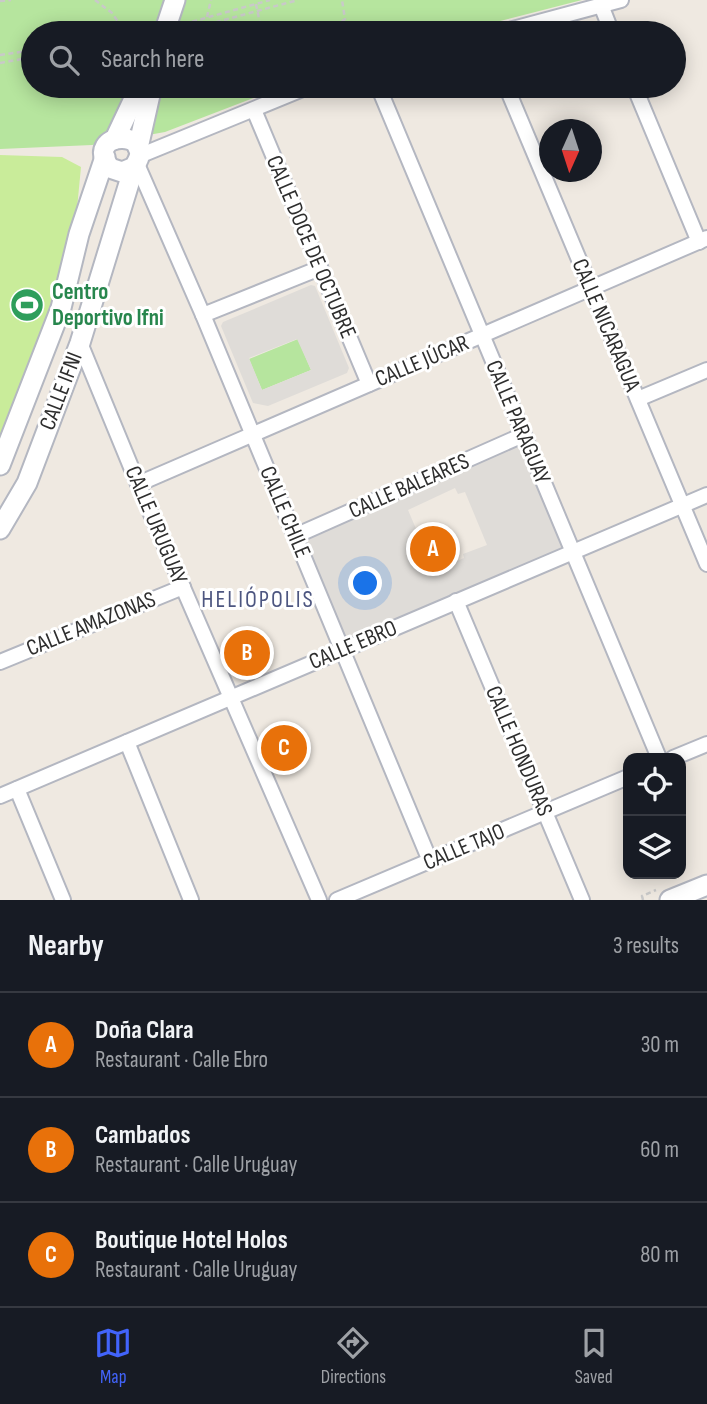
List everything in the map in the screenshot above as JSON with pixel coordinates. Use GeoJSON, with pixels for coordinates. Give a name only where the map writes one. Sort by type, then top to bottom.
{"type":"FeatureCollection","features":[{"type":"Feature","properties":{"kind":"main road"},"geometry":{"type":"LineString","coordinates":[[169,21],[175,0]]}},
{"type":"Feature","properties":{"kind":"main road"},"geometry":{"type":"LineString","coordinates":[[115,139],[126,138],[137,159],[122,172],[108,165],[104,157],[107,146],[115,139],[134,98]]}},
{"type":"Feature","properties":{"kind":"main road","name":"CALLE IFNI"},"geometry":{"type":"LineString","coordinates":[[0,529],[27,483],[80,342],[137,159],[150,98]]}},
{"type":"Feature","properties":{"kind":"main road","name":"CALLE IFNI"},"geometry":{"type":"LineString","coordinates":[[0,465],[61,308],[79,234],[104,157]]}},
{"type":"Feature","properties":{"kind":"main road"},"geometry":{"type":"LineString","coordinates":[[670,900],[707,884]]}},
{"type":"Feature","properties":{"kind":"street"},"geometry":{"type":"LineString","coordinates":[[542,21],[621,0]]}},
{"type":"Feature","properties":{"kind":"street"},"geometry":{"type":"LineString","coordinates":[[601,5],[607,21]]}},
{"type":"Feature","properties":{"kind":"street"},"geometry":{"type":"LineString","coordinates":[[137,159],[282,98]]}},
{"type":"Feature","properties":{"kind":"street","name":"CALLE PARAGUAY"},"geometry":{"type":"LineString","coordinates":[[383,98],[657,753]]}},
{"type":"Feature","properties":{"kind":"street","name":"CALLE NICARAGUA"},"geometry":{"type":"LineString","coordinates":[[511,98],[707,564]]}},
{"type":"Feature","properties":{"kind":"street"},"geometry":{"type":"LineString","coordinates":[[639,98],[703,240]]}},
{"type":"Feature","properties":{"kind":"street","name":"CALLE DOCE DE OCTUBRE"},"geometry":{"type":"LineString","coordinates":[[254,110],[369,384]]}},
{"type":"Feature","properties":{"kind":"street","name":"CALLE CHILE"},"geometry":{"type":"LineString","coordinates":[[137,159],[430,861]]}},
{"type":"Feature","properties":{"kind":"street","name":"CALLE JÚCAR"},"geometry":{"type":"LineString","coordinates":[[138,484],[703,240]]}},
{"type":"Feature","properties":{"kind":"street"},"geometry":{"type":"LineString","coordinates":[[203,314],[320,268]]}},
{"type":"Feature","properties":{"kind":"street","name":"CALLE URUGUAY"},"geometry":{"type":"LineString","coordinates":[[80,342],[138,484],[319,900]]}},
{"type":"Feature","properties":{"kind":"street"},"geometry":{"type":"LineString","coordinates":[[638,399],[707,370]]}},
{"type":"Feature","properties":{"kind":"street","name":"CALLE BALEARES"},"geometry":{"type":"LineString","coordinates":[[295,536],[523,435]]}},
{"type":"Feature","properties":{"kind":"street","name":"CALLE EBRO"},"geometry":{"type":"LineString","coordinates":[[0,796],[707,495]]}},
{"type":"Feature","properties":{"kind":"street","name":"CALLE AMAZONAS"},"geometry":{"type":"LineString","coordinates":[[0,662],[183,587]]}},
{"type":"Feature","properties":{"kind":"street","name":"CALLE HONDURAS"},"geometry":{"type":"LineString","coordinates":[[456,601],[582,900]]}},
{"type":"Feature","properties":{"kind":"street"},"geometry":{"type":"LineString","coordinates":[[127,742],[191,900]]}},
{"type":"Feature","properties":{"kind":"street"},"geometry":{"type":"LineString","coordinates":[[685,753],[707,744]]}},
{"type":"Feature","properties":{"kind":"street","name":"CALLE TAJO"},"geometry":{"type":"LineString","coordinates":[[337,900],[623,779]]}},
{"type":"Feature","properties":{"kind":"street"},"geometry":{"type":"LineString","coordinates":[[17,789],[63,900]]}},
{"type":"Feature","properties":{"kind":"path"},"geometry":{"type":"LineString","coordinates":[[0,1],[11,0]]}},
{"type":"Feature","properties":{"kind":"path"},"geometry":{"type":"LineString","coordinates":[[95,0],[118,21]]}},
{"type":"Feature","properties":{"kind":"path"},"geometry":{"type":"LineString","coordinates":[[207,17],[211,0]]}},
{"type":"Feature","properties":{"kind":"path"},"geometry":{"type":"LineString","coordinates":[[194,21],[270,0]]}},
{"type":"Feature","properties":{"kind":"path"},"geometry":{"type":"LineString","coordinates":[[212,21],[298,0]]}},
{"type":"Feature","properties":{"kind":"path"},"geometry":{"type":"LineString","coordinates":[[342,0],[345,19],[343,21]]}},
{"type":"Feature","properties":{"kind":"path"},"geometry":{"type":"LineString","coordinates":[[256,4],[259,21]]}},
{"type":"Feature","properties":{"kind":"path"},"geometry":{"type":"LineString","coordinates":[[0,55],[21,52]]}},
{"type":"Feature","properties":{"kind":"path"},"geometry":{"type":"LineString","coordinates":[[0,63],[21,59]]}},
{"type":"Feature","properties":{"kind":"green space"},"geometry":{"type":"Polygon","coordinates":[[[0,0],[582,0],[500,21],[21,21],[21,98],[254,98],[165,132],[92,145],[0,149],[0,0]]]}},
{"type":"Feature","properties":{"kind":"green space","name":"Centro Deportivo Ifni"},"geometry":{"type":"Polygon","coordinates":[[[0,155],[62,157],[81,167],[76,219],[53,308],[0,450],[0,155]]]}},
{"type":"Feature","properties":{"kind":"green space"},"geometry":{"type":"Polygon","coordinates":[[[298,339],[311,370],[262,390],[249,359],[298,339]]]}},
{"type":"Feature","properties":{"kind":"shaded area"},"geometry":{"type":"Polygon","coordinates":[[[311,285],[315,286],[349,368],[347,373],[268,406],[253,403],[221,326],[223,322],[311,285]],[[297,339],[249,358],[262,390],[311,370],[297,339]]]}},
{"type":"Feature","properties":{"kind":"shaded area"},"geometry":{"type":"Polygon","coordinates":[[[520,443],[565,549],[347,642],[302,538],[520,443]],[[455,488],[408,510],[434,571],[464,558],[463,554],[487,545],[465,492],[458,494],[455,488]]]}},
{"type":"Feature","properties":{"kind":"place","name":"Centro Deportivo Ifni"},"geometry":{"type":"Point","coordinates":[27,305]}},
{"type":"Feature","properties":{"kind":"place","name":"Doña Clara"},"geometry":{"type":"Point","coordinates":[433,549]}},
{"type":"Feature","properties":{"kind":"place","name":"Cambados"},"geometry":{"type":"Point","coordinates":[247,653]}},
{"type":"Feature","properties":{"kind":"place","name":"Boutique Hotel Holos"},"geometry":{"type":"Point","coordinates":[284,748]}},
{"type":"Feature","properties":{"kind":"district","name":"HELIÓPOLIS"},"geometry":{"type":"Point","coordinates":[258,599]}}]}
